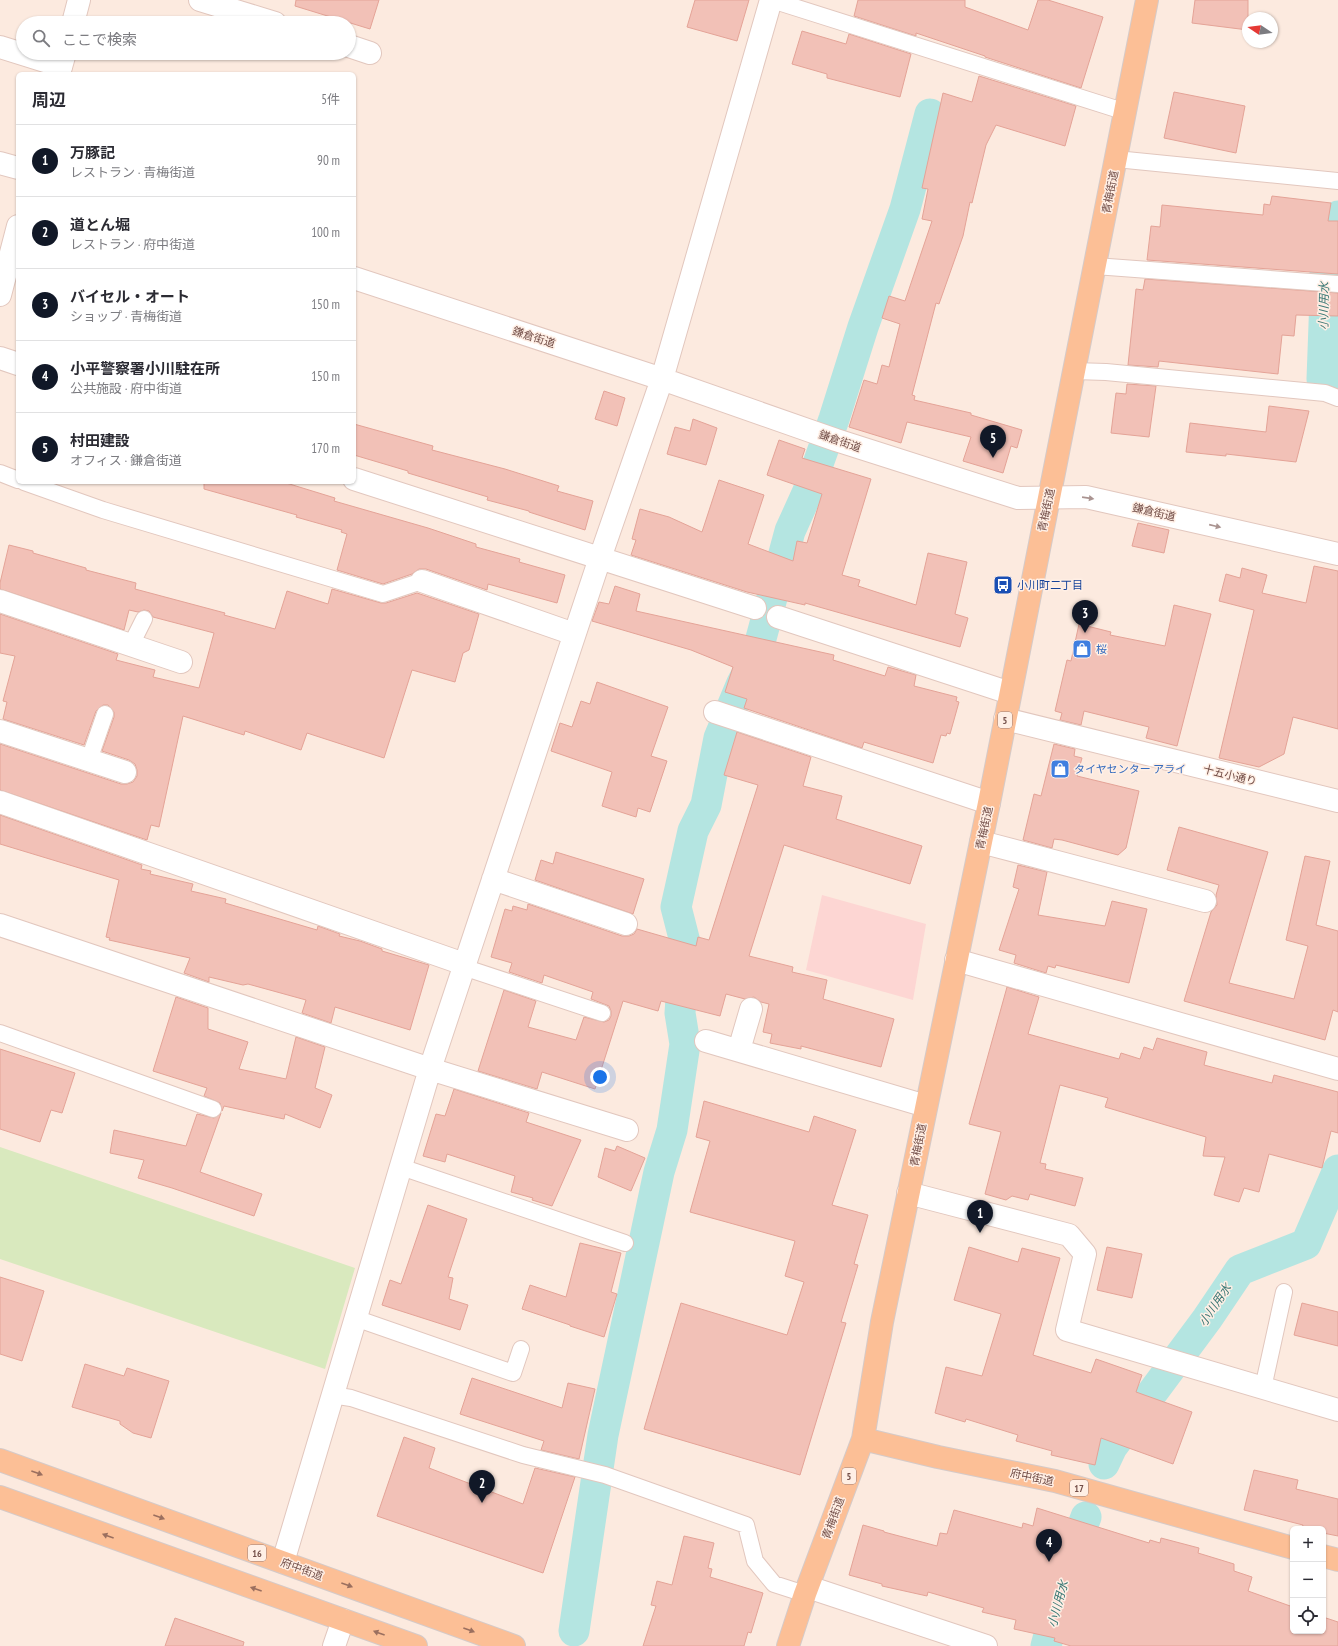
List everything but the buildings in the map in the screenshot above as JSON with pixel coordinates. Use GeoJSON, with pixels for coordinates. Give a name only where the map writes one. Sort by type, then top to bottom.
{"type":"FeatureCollection","features":[{"type":"Feature","properties":{"kind":"main road","name":"青梅街道"},"geometry":{"type":"LineString","coordinates":[[788,1646],[807,1590],[863,1439],[882,1322],[989,803],[1147,0]]}},
{"type":"Feature","properties":{"kind":"main road","name":"府中街道"},"geometry":{"type":"LineString","coordinates":[[863,1439],[938,1457],[1055,1481],[1290,1547]]}},
{"type":"Feature","properties":{"kind":"main road","name":"府中街道"},"geometry":{"type":"LineString","coordinates":[[0,1460],[514,1646]]}},
{"type":"Feature","properties":{"kind":"main road"},"geometry":{"type":"LineString","coordinates":[[0,1496],[416,1646]]}},
{"type":"Feature","properties":{"kind":"main road"},"geometry":{"type":"LineString","coordinates":[[1326,1557],[1338,1560]]}},
{"type":"Feature","properties":{"kind":"street"},"geometry":{"type":"LineString","coordinates":[[75,16],[80,0]]}},
{"type":"Feature","properties":{"kind":"street"},"geometry":{"type":"LineString","coordinates":[[200,0],[252,16]]}},
{"type":"Feature","properties":{"kind":"street"},"geometry":{"type":"LineString","coordinates":[[283,1562],[430,1069],[574,634],[662,379],[772,0]]}},
{"type":"Feature","properties":{"kind":"street"},"geometry":{"type":"LineString","coordinates":[[0,47],[16,51]]}},
{"type":"Feature","properties":{"kind":"street"},"geometry":{"type":"LineString","coordinates":[[356,48],[370,53]]}},
{"type":"Feature","properties":{"kind":"street"},"geometry":{"type":"LineString","coordinates":[[47,60],[62,64]]}},
{"type":"Feature","properties":{"kind":"street"},"geometry":{"type":"LineString","coordinates":[[0,163],[16,167]]}},
{"type":"Feature","properties":{"kind":"street"},"geometry":{"type":"LineString","coordinates":[[0,295],[16,234]]}},
{"type":"Feature","properties":{"kind":"street","name":"鎌倉街道"},"geometry":{"type":"LineString","coordinates":[[356,279],[662,379],[836,440],[1018,498],[1086,497],[1338,554]]}},
{"type":"Feature","properties":{"kind":"street"},"geometry":{"type":"LineString","coordinates":[[0,358],[16,363]]}},
{"type":"Feature","properties":{"kind":"street"},"geometry":{"type":"LineString","coordinates":[[356,480],[755,608]]}},
{"type":"Feature","properties":{"kind":"street"},"geometry":{"type":"LineString","coordinates":[[422,582],[574,634]]}},
{"type":"Feature","properties":{"kind":"street"},"geometry":{"type":"LineString","coordinates":[[0,601],[182,662]]}},
{"type":"Feature","properties":{"kind":"street"},"geometry":{"type":"LineString","coordinates":[[778,617],[1010,693]]}},
{"type":"Feature","properties":{"kind":"street"},"geometry":{"type":"LineString","coordinates":[[715,712],[989,803]]}},
{"type":"Feature","properties":{"kind":"street","name":"十五小通り"},"geometry":{"type":"LineString","coordinates":[[1005,719],[1338,801]]}},
{"type":"Feature","properties":{"kind":"street"},"geometry":{"type":"LineString","coordinates":[[0,731],[125,772]]}},
{"type":"Feature","properties":{"kind":"street"},"geometry":{"type":"LineString","coordinates":[[0,802],[463,966]]}},
{"type":"Feature","properties":{"kind":"street"},"geometry":{"type":"LineString","coordinates":[[981,842],[1205,901]]}},
{"type":"Feature","properties":{"kind":"street"},"geometry":{"type":"LineString","coordinates":[[493,879],[626,924]]}},
{"type":"Feature","properties":{"kind":"street"},"geometry":{"type":"LineString","coordinates":[[0,925],[430,1069],[627,1130]]}},
{"type":"Feature","properties":{"kind":"street"},"geometry":{"type":"LineString","coordinates":[[956,960],[1338,1069]]}},
{"type":"Feature","properties":{"kind":"street"},"geometry":{"type":"LineString","coordinates":[[739,1050],[751,1009]]}},
{"type":"Feature","properties":{"kind":"street"},"geometry":{"type":"LineString","coordinates":[[706,1041],[926,1106]]}},
{"type":"Feature","properties":{"kind":"street"},"geometry":{"type":"LineString","coordinates":[[908,1193],[1069,1235],[1085,1254],[1067,1330],[1197,1367],[1338,1410]]}},
{"type":"Feature","properties":{"kind":"street"},"geometry":{"type":"LineString","coordinates":[[807,1590],[986,1646]]}},
{"type":"Feature","properties":{"kind":"street"},"geometry":{"type":"LineString","coordinates":[[334,1646],[343,1620]]}},
{"type":"Feature","properties":{"kind":"lane"},"geometry":{"type":"LineString","coordinates":[[772,0],[1126,112]]}},
{"type":"Feature","properties":{"kind":"lane"},"geometry":{"type":"LineString","coordinates":[[1116,159],[1337,181]]}},
{"type":"Feature","properties":{"kind":"lane"},"geometry":{"type":"LineString","coordinates":[[1094,266],[1328,284]]}},
{"type":"Feature","properties":{"kind":"lane"},"geometry":{"type":"LineString","coordinates":[[1074,371],[1106,372],[1317,392],[1325,393],[1338,398]]}},
{"type":"Feature","properties":{"kind":"lane"},"geometry":{"type":"LineString","coordinates":[[0,474],[16,479]]}},
{"type":"Feature","properties":{"kind":"lane"},"geometry":{"type":"LineString","coordinates":[[30,484],[103,510],[383,594],[422,582]]}},
{"type":"Feature","properties":{"kind":"lane"},"geometry":{"type":"LineString","coordinates":[[131,645],[144,619]]}},
{"type":"Feature","properties":{"kind":"lane"},"geometry":{"type":"LineString","coordinates":[[89,760],[105,714]]}},
{"type":"Feature","properties":{"kind":"lane"},"geometry":{"type":"LineString","coordinates":[[463,966],[602,1013]]}},
{"type":"Feature","properties":{"kind":"lane"},"geometry":{"type":"LineString","coordinates":[[0,1033],[213,1109]]}},
{"type":"Feature","properties":{"kind":"lane"},"geometry":{"type":"LineString","coordinates":[[401,1167],[624,1243]]}},
{"type":"Feature","properties":{"kind":"lane"},"geometry":{"type":"LineString","coordinates":[[1263,1388],[1284,1292]]}},
{"type":"Feature","properties":{"kind":"lane"},"geometry":{"type":"LineString","coordinates":[[356,1318],[513,1373],[521,1349]]}},
{"type":"Feature","properties":{"kind":"lane"},"geometry":{"type":"LineString","coordinates":[[332,1395],[351,1398],[523,1455],[606,1475],[746,1526],[755,1561],[774,1584],[807,1590]]}},
{"type":"Feature","properties":{"kind":"shaded area"},"geometry":{"type":"Polygon","coordinates":[[[822,895],[926,924],[913,1000],[806,970],[822,895]]]}},
{"type":"Feature","properties":{"kind":"green space"},"geometry":{"type":"Polygon","coordinates":[[[0,1147],[355,1268],[325,1369],[0,1259],[0,1147]]]}},
{"type":"Feature","properties":{"kind":"waterway"},"geometry":{"type":"LineString","coordinates":[[574,1631],[603,1435],[659,1172],[672,1130],[685,1044],[680,1013],[685,942],[676,907],[693,831],[706,805],[719,738],[742,683],[756,657],[790,531],[809,489],[834,419],[863,327],[905,209],[930,114]]}},
{"type":"Feature","properties":{"kind":"waterway","name":"小川用水"},"geometry":{"type":"LineString","coordinates":[[1338,216],[1325,268],[1322,379],[1335,380],[1338,383]]}},
{"type":"Feature","properties":{"kind":"waterway","name":"小川用水"},"geometry":{"type":"LineString","coordinates":[[1104,1464],[1112,1447],[1207,1319],[1240,1270],[1306,1244],[1338,1170]]}},
{"type":"Feature","properties":{"kind":"waterway","name":"小川用水"},"geometry":{"type":"LineString","coordinates":[[1046,1646],[1069,1562],[1086,1517]]}},
{"type":"Feature","properties":{"kind":"place","name":"村田建設"},"geometry":{"type":"Point","coordinates":[993,458]}},
{"type":"Feature","properties":{"kind":"place","name":"小川町二丁目"},"geometry":{"type":"Point","coordinates":[1003,585]}},
{"type":"Feature","properties":{"kind":"place","name":"バイセル・オート"},"geometry":{"type":"Point","coordinates":[1085,633]}},
{"type":"Feature","properties":{"kind":"place","name":"桜"},"geometry":{"type":"Point","coordinates":[1082,649]}},
{"type":"Feature","properties":{"kind":"place","name":"タイヤセンター アライ"},"geometry":{"type":"Point","coordinates":[1060,769]}},
{"type":"Feature","properties":{"kind":"place","name":"万豚記"},"geometry":{"type":"Point","coordinates":[980,1233]}},
{"type":"Feature","properties":{"kind":"place","name":"道とん堀"},"geometry":{"type":"Point","coordinates":[482,1503]}},
{"type":"Feature","properties":{"kind":"place","name":"小平警察署小川駐在所"},"geometry":{"type":"Point","coordinates":[1049,1562]}}]}
